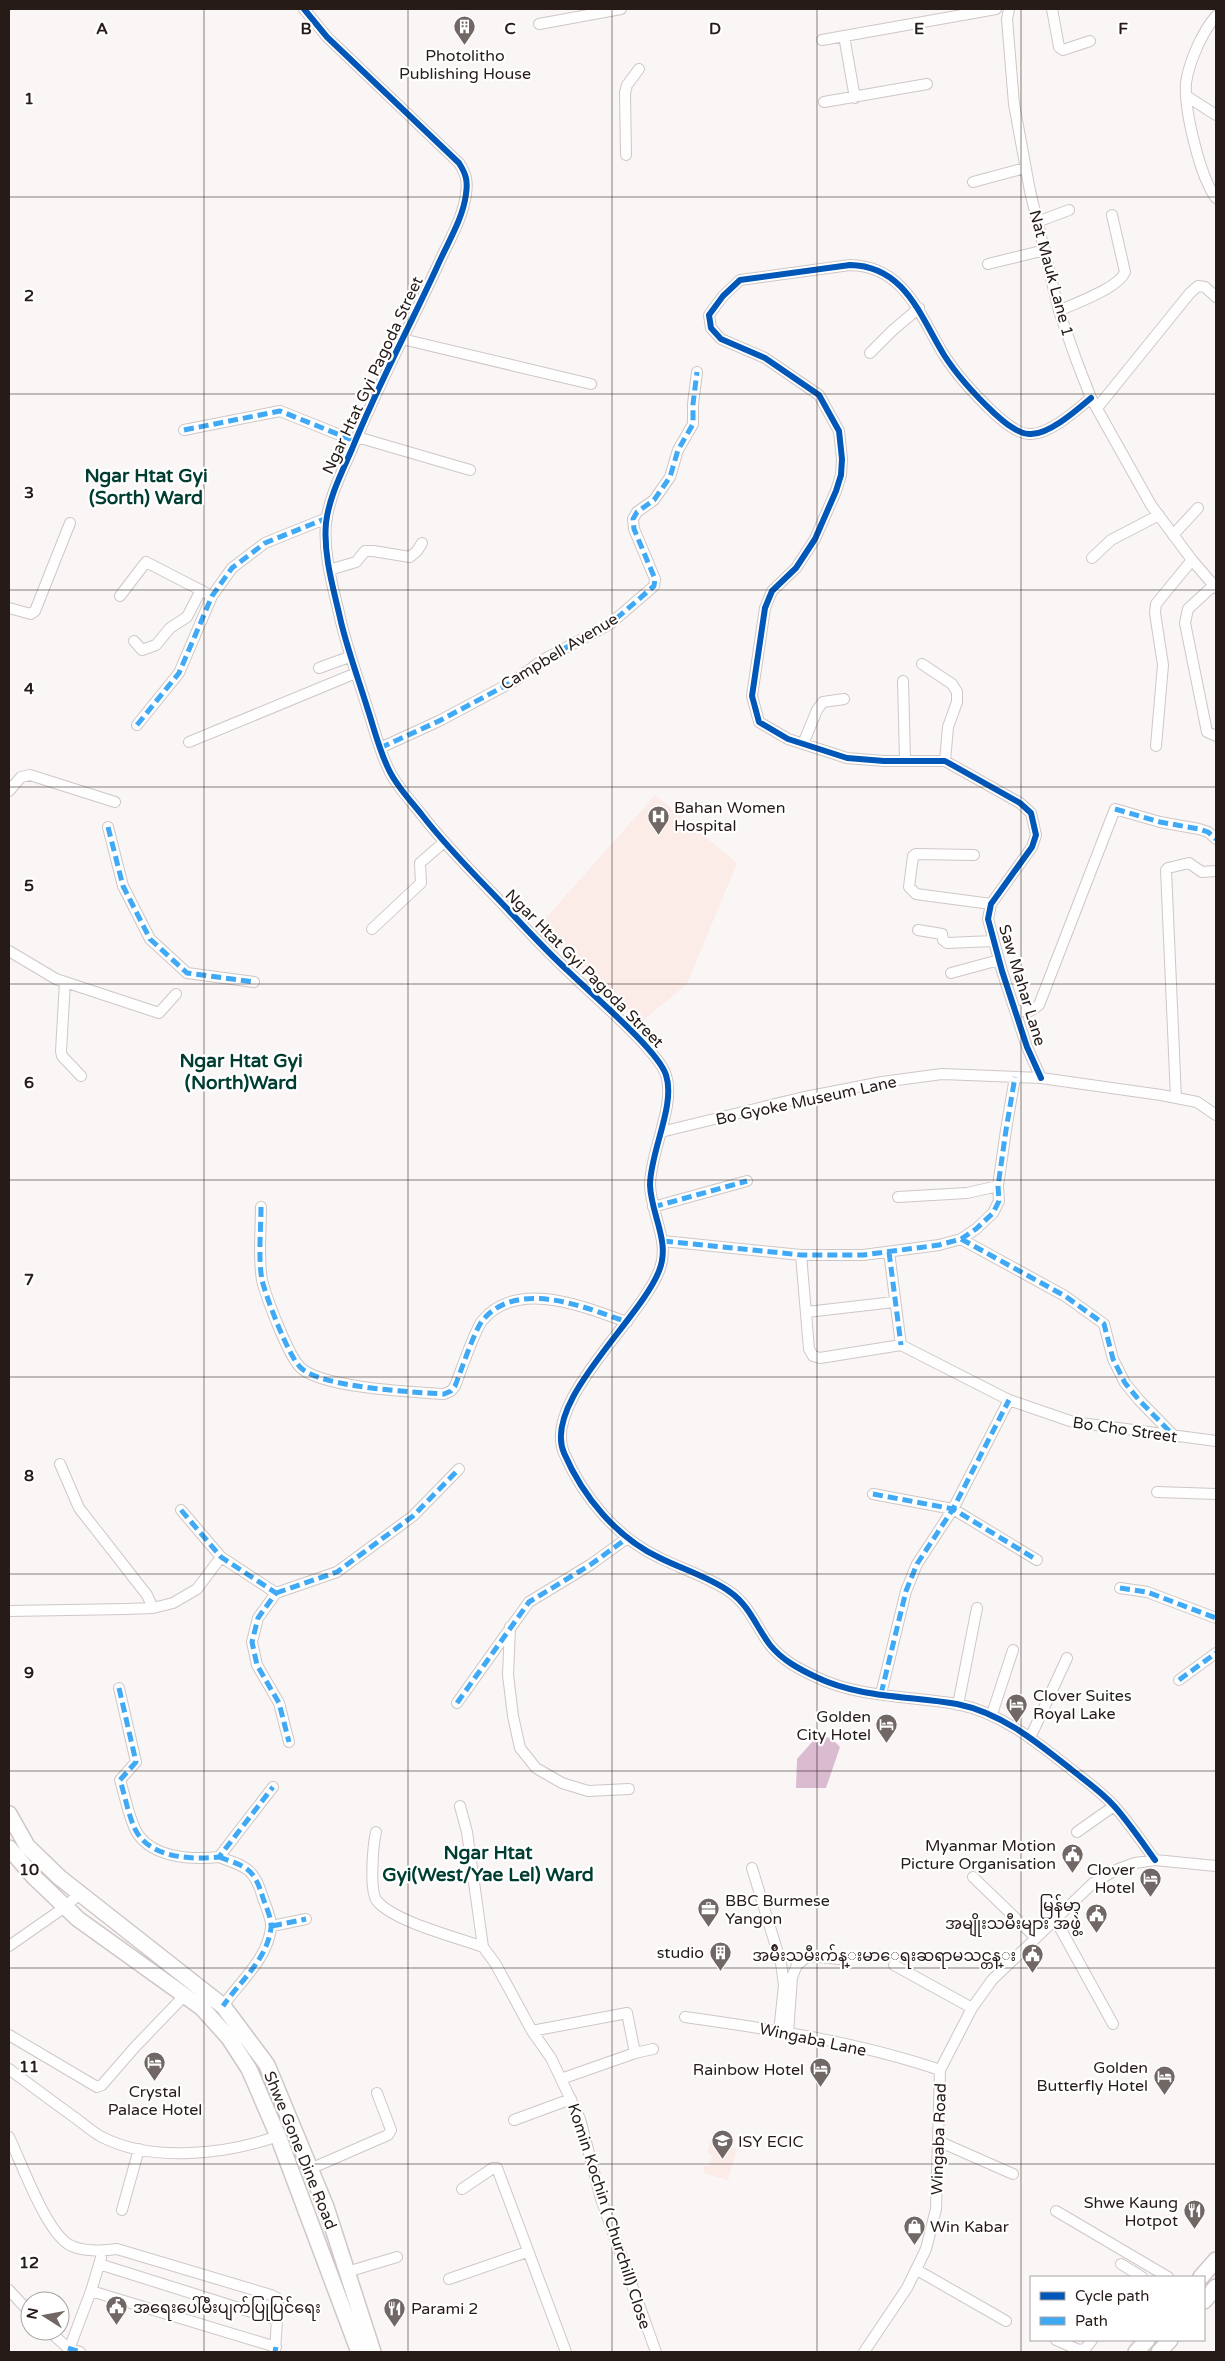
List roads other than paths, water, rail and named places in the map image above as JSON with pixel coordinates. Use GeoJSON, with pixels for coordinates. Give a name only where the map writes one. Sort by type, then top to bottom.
{"type":"FeatureCollection","features":[{"type":"Feature","properties":{"kind":"main road","name":"Shwe Gone Dine Road"},"geometry":{"type":"LineString","coordinates":[[9,1814],[27,1846],[59,1877],[222,2006],[267,2065],[326,2207],[373,2352]]}},
{"type":"Feature","properties":{"kind":"main road","name":"Shwe Gone Dine Road"},"geometry":{"type":"LineString","coordinates":[[9,1848],[34,1878],[64,1907],[202,2008],[229,2038],[249,2069],[278,2136],[359,2352]]}},
{"type":"Feature","properties":{"kind":"main road"},"geometry":{"type":"LineString","coordinates":[[1202,2276],[1216,2260]]}},
{"type":"Feature","properties":{"kind":"main road"},"geometry":{"type":"LineString","coordinates":[[1205,2300],[1216,2287]]}},
{"type":"Feature","properties":{"kind":"street","name":"Ngar Htat Gyi Pagoda Street"},"geometry":{"type":"LineString","coordinates":[[304,9],[327,37],[458,163],[465,172],[467,189],[463,208],[356,439],[331,501],[326,533],[329,570],[349,657],[390,772],[443,843],[539,944],[645,1046],[667,1076],[668,1088],[662,1132],[652,1160],[650,1184],[653,1207],[664,1241],[664,1257],[650,1291],[583,1381],[562,1421],[560,1439],[576,1478],[602,1513],[626,1539],[652,1554],[731,1592],[753,1617],[772,1647],[797,1668],[839,1687],[958,1705],[992,1714],[1030,1738],[1114,1806],[1155,1860]]}},
{"type":"Feature","properties":{"kind":"street"},"geometry":{"type":"LineString","coordinates":[[539,24],[621,9]]}},
{"type":"Feature","properties":{"kind":"street"},"geometry":{"type":"LineString","coordinates":[[822,40],[996,9]]}},
{"type":"Feature","properties":{"kind":"street","name":"Nat Mauk Lane 1"},"geometry":{"type":"LineString","coordinates":[[1009,9],[1007,19],[1014,104],[1037,222],[1059,311],[1091,398],[1159,515],[1192,560],[1215,587]]}},
{"type":"Feature","properties":{"kind":"street"},"geometry":{"type":"LineString","coordinates":[[1052,9],[1059,47],[1063,50],[1090,41]]}},
{"type":"Feature","properties":{"kind":"street"},"geometry":{"type":"LineString","coordinates":[[1216,16],[1211,22],[1195,55],[1187,80],[1196,146],[1205,177],[1216,198]]}},
{"type":"Feature","properties":{"kind":"street"},"geometry":{"type":"LineString","coordinates":[[844,36],[855,98]]}},
{"type":"Feature","properties":{"kind":"street"},"geometry":{"type":"LineString","coordinates":[[626,155],[627,85],[639,68]]}},
{"type":"Feature","properties":{"kind":"street"},"geometry":{"type":"LineString","coordinates":[[824,102],[927,84]]}},
{"type":"Feature","properties":{"kind":"street"},"geometry":{"type":"LineString","coordinates":[[1188,97],[1216,115]]}},
{"type":"Feature","properties":{"kind":"street"},"geometry":{"type":"LineString","coordinates":[[973,182],[1026,168]]}},
{"type":"Feature","properties":{"kind":"street"},"geometry":{"type":"LineString","coordinates":[[1037,222],[1069,210]]}},
{"type":"Feature","properties":{"kind":"street"},"geometry":{"type":"LineString","coordinates":[[1059,311],[1114,284],[1123,276],[1125,272],[1112,215]]}},
{"type":"Feature","properties":{"kind":"street"},"geometry":{"type":"LineString","coordinates":[[988,264],[1045,250]]}},
{"type":"Feature","properties":{"kind":"street","name":"Saw Mahar Lane"},"geometry":{"type":"LineString","coordinates":[[1041,1078],[1027,1047],[1015,1011],[988,919],[991,904],[1032,847],[1036,834],[1031,813],[1020,803],[945,761],[847,758],[788,739],[759,722],[752,696],[765,608],[772,591],[796,568],[815,540],[841,475],[842,459],[839,431],[819,395],[765,358],[720,339],[711,328],[708,316],[723,296],[740,280],[850,265],[874,268],[896,282],[919,308],[944,355],[970,391],[1015,429],[1030,434],[1043,431],[1072,414],[1091,398]]}},
{"type":"Feature","properties":{"kind":"street"},"geometry":{"type":"LineString","coordinates":[[1097,408],[1190,293],[1198,286],[1205,287],[1216,297]]}},
{"type":"Feature","properties":{"kind":"street"},"geometry":{"type":"LineString","coordinates":[[870,353],[892,330],[919,308]]}},
{"type":"Feature","properties":{"kind":"street"},"geometry":{"type":"LineString","coordinates":[[402,339],[591,384]]}},
{"type":"Feature","properties":{"kind":"street","name":"Campbell Avenue"},"geometry":{"type":"LineString","coordinates":[[380,748],[439,721],[516,680],[540,661],[610,624],[654,586],[655,579],[634,528],[633,519],[637,512],[654,500],[670,477],[678,450],[693,424],[693,404],[697,372]]}},
{"type":"Feature","properties":{"kind":"street"},"geometry":{"type":"LineString","coordinates":[[184,430],[280,411],[356,439],[470,470]]}},
{"type":"Feature","properties":{"kind":"street"},"geometry":{"type":"LineString","coordinates":[[1173,535],[1198,508]]}},
{"type":"Feature","properties":{"kind":"street"},"geometry":{"type":"LineString","coordinates":[[1092,558],[1111,540],[1159,515]]}},
{"type":"Feature","properties":{"kind":"street"},"geometry":{"type":"LineString","coordinates":[[137,725],[179,673],[212,596],[232,568],[265,543],[327,518]]}},
{"type":"Feature","properties":{"kind":"street"},"geometry":{"type":"LineString","coordinates":[[9,608],[31,614],[35,611],[70,523]]}},
{"type":"Feature","properties":{"kind":"street"},"geometry":{"type":"LineString","coordinates":[[329,570],[356,562],[365,552],[372,550],[410,557],[422,543]]}},
{"type":"Feature","properties":{"kind":"street"},"geometry":{"type":"LineString","coordinates":[[1156,746],[1163,665],[1155,614],[1156,604],[1192,560]]}},
{"type":"Feature","properties":{"kind":"street"},"geometry":{"type":"LineString","coordinates":[[120,596],[146,562],[212,596]]}},
{"type":"Feature","properties":{"kind":"street"},"geometry":{"type":"LineString","coordinates":[[1215,587],[1188,610],[1185,622],[1207,732],[1216,736]]}},
{"type":"Feature","properties":{"kind":"street"},"geometry":{"type":"LineString","coordinates":[[134,641],[142,650],[156,645],[170,628],[187,617],[201,590]]}},
{"type":"Feature","properties":{"kind":"street"},"geometry":{"type":"LineString","coordinates":[[319,668],[349,657]]}},
{"type":"Feature","properties":{"kind":"street"},"geometry":{"type":"LineString","coordinates":[[922,664],[952,684],[957,692],[957,702],[948,727],[945,761]]}},
{"type":"Feature","properties":{"kind":"street"},"geometry":{"type":"LineString","coordinates":[[189,742],[356,673]]}},
{"type":"Feature","properties":{"kind":"street"},"geometry":{"type":"LineString","coordinates":[[902,681],[905,760]]}},
{"type":"Feature","properties":{"kind":"street"},"geometry":{"type":"LineString","coordinates":[[803,744],[817,710],[823,702],[844,699]]}},
{"type":"Feature","properties":{"kind":"street"},"geometry":{"type":"LineString","coordinates":[[9,791],[21,777],[30,775],[115,802]]}},
{"type":"Feature","properties":{"kind":"street"},"geometry":{"type":"LineString","coordinates":[[1015,1011],[1030,1011],[1039,1005],[1115,809],[1160,822],[1198,829],[1208,832],[1216,839]]}},
{"type":"Feature","properties":{"kind":"street"},"geometry":{"type":"LineString","coordinates":[[108,827],[123,886],[150,939],[187,973],[254,982]]}},
{"type":"Feature","properties":{"kind":"street"},"geometry":{"type":"LineString","coordinates":[[372,929],[421,883],[420,863],[443,843]]}},
{"type":"Feature","properties":{"kind":"street"},"geometry":{"type":"LineString","coordinates":[[974,855],[916,854],[914,856],[910,889],[916,894],[991,904]]}},
{"type":"Feature","properties":{"kind":"street"},"geometry":{"type":"LineString","coordinates":[[1176,1098],[1166,870],[1189,863],[1202,872],[1216,871]]}},
{"type":"Feature","properties":{"kind":"street"},"geometry":{"type":"LineString","coordinates":[[918,930],[942,934],[943,940],[947,943],[993,941]]}},
{"type":"Feature","properties":{"kind":"street"},"geometry":{"type":"LineString","coordinates":[[9,950],[49,976],[159,1013],[176,994]]}},
{"type":"Feature","properties":{"kind":"street"},"geometry":{"type":"LineString","coordinates":[[951,972],[999,960]]}},
{"type":"Feature","properties":{"kind":"street"},"geometry":{"type":"LineString","coordinates":[[66,982],[61,1051],[62,1056],[81,1076]]}},
{"type":"Feature","properties":{"kind":"street","name":"Bo Gyoke Museum Lane"},"geometry":{"type":"LineString","coordinates":[[662,1132],[800,1098],[882,1082],[942,1074],[1041,1078],[1176,1098],[1197,1102],[1216,1115]]}},
{"type":"Feature","properties":{"kind":"street"},"geometry":{"type":"LineString","coordinates":[[664,1241],[801,1255],[862,1255],[939,1245],[961,1239],[976,1229],[993,1213],[999,1201],[998,1186],[1015,1076]]}},
{"type":"Feature","properties":{"kind":"street"},"geometry":{"type":"LineString","coordinates":[[653,1207],[747,1181]]}},
{"type":"Feature","properties":{"kind":"street"},"geometry":{"type":"LineString","coordinates":[[898,1197],[967,1193],[998,1186]]}},
{"type":"Feature","properties":{"kind":"street"},"geometry":{"type":"LineString","coordinates":[[261,1207],[262,1280],[282,1336],[300,1367],[314,1376],[387,1391],[444,1394],[451,1391],[455,1386],[482,1322],[504,1302],[532,1298],[557,1302],[627,1322]]}},
{"type":"Feature","properties":{"kind":"street"},"geometry":{"type":"LineString","coordinates":[[961,1239],[1065,1296],[1104,1324],[1113,1359],[1125,1383],[1175,1436]]}},
{"type":"Feature","properties":{"kind":"street"},"geometry":{"type":"LineString","coordinates":[[801,1255],[809,1349],[813,1356],[820,1358],[901,1345],[888,1252]]}},
{"type":"Feature","properties":{"kind":"street"},"geometry":{"type":"LineString","coordinates":[[807,1312],[894,1302]]}},
{"type":"Feature","properties":{"kind":"street","name":"Bo Cho Street"},"geometry":{"type":"LineString","coordinates":[[901,1345],[1009,1400],[1073,1422],[1216,1441]]}},
{"type":"Feature","properties":{"kind":"street"},"geometry":{"type":"LineString","coordinates":[[881,1694],[910,1582],[917,1564],[953,1509],[1009,1400]]}},
{"type":"Feature","properties":{"kind":"street"},"geometry":{"type":"LineString","coordinates":[[60,1464],[79,1508],[147,1595],[153,1608]]}},
{"type":"Feature","properties":{"kind":"street"},"geometry":{"type":"LineString","coordinates":[[289,1742],[279,1704],[257,1665],[252,1642],[258,1618],[276,1592],[337,1572],[413,1516],[459,1469]]}},
{"type":"Feature","properties":{"kind":"street"},"geometry":{"type":"LineString","coordinates":[[1157,1492],[1216,1494]]}},
{"type":"Feature","properties":{"kind":"street"},"geometry":{"type":"LineString","coordinates":[[873,1494],[953,1509],[1037,1560]]}},
{"type":"Feature","properties":{"kind":"street"},"geometry":{"type":"LineString","coordinates":[[181,1510],[221,1557],[276,1592]]}},
{"type":"Feature","properties":{"kind":"street"},"geometry":{"type":"LineString","coordinates":[[457,1703],[529,1602],[590,1565],[626,1539]]}},
{"type":"Feature","properties":{"kind":"street"},"geometry":{"type":"LineString","coordinates":[[9,1611],[153,1608],[174,1603],[197,1589],[221,1557]]}},
{"type":"Feature","properties":{"kind":"street"},"geometry":{"type":"LineString","coordinates":[[1120,1588],[1146,1592],[1216,1618]]}},
{"type":"Feature","properties":{"kind":"street"},"geometry":{"type":"LineString","coordinates":[[958,1705],[977,1608]]}},
{"type":"Feature","properties":{"kind":"street"},"geometry":{"type":"LineString","coordinates":[[510,1627],[508,1675],[513,1716],[520,1748],[536,1768],[562,1783],[588,1792],[629,1789]]}},
{"type":"Feature","properties":{"kind":"street"},"geometry":{"type":"LineString","coordinates":[[992,1714],[1013,1650]]}},
{"type":"Feature","properties":{"kind":"street"},"geometry":{"type":"LineString","coordinates":[[1179,1680],[1216,1653]]}},
{"type":"Feature","properties":{"kind":"street"},"geometry":{"type":"LineString","coordinates":[[1030,1738],[1067,1658]]}},
{"type":"Feature","properties":{"kind":"street"},"geometry":{"type":"LineString","coordinates":[[119,1688],[136,1762],[120,1780],[135,1830],[146,1843],[162,1852],[197,1859],[219,1857],[243,1865],[257,1878],[272,1926],[265,1948],[255,1967],[222,2006]]}},
{"type":"Feature","properties":{"kind":"street"},"geometry":{"type":"LineString","coordinates":[[219,1857],[273,1787]]}},
{"type":"Feature","properties":{"kind":"street","name":"Komin Kochin ( Churchill) Close"},"geometry":{"type":"LineString","coordinates":[[460,1806],[467,1832],[483,1947],[495,1963],[532,2031],[551,2058],[580,2119],[601,2199],[656,2352]]}},
{"type":"Feature","properties":{"kind":"street"},"geometry":{"type":"LineString","coordinates":[[1077,1832],[1114,1806]]}},
{"type":"Feature","properties":{"kind":"street"},"geometry":{"type":"LineString","coordinates":[[376,1832],[373,1885],[377,1901],[399,1917],[483,1947]]}},
{"type":"Feature","properties":{"kind":"street","name":"Wingaba Road"},"geometry":{"type":"LineString","coordinates":[[864,2352],[917,2270],[936,2209],[940,2070],[972,2008],[992,1980],[1093,1883],[1116,1870],[1135,1863],[1155,1860],[1216,1866]]}},
{"type":"Feature","properties":{"kind":"street"},"geometry":{"type":"LineString","coordinates":[[752,1868],[781,1964],[784,1985],[783,2033]]}},
{"type":"Feature","properties":{"kind":"street"},"geometry":{"type":"LineString","coordinates":[[973,1877],[1036,1938]]}},
{"type":"Feature","properties":{"kind":"street"},"geometry":{"type":"LineString","coordinates":[[9,1946],[64,1907],[80,1893]]}},
{"type":"Feature","properties":{"kind":"street"},"geometry":{"type":"LineString","coordinates":[[272,1926],[306,1919]]}},
{"type":"Feature","properties":{"kind":"street"},"geometry":{"type":"LineString","coordinates":[[1055,1919],[1113,2024]]}},
{"type":"Feature","properties":{"kind":"street"},"geometry":{"type":"LineString","coordinates":[[783,2033],[794,1969],[808,1956],[839,1959]]}},
{"type":"Feature","properties":{"kind":"street"},"geometry":{"type":"LineString","coordinates":[[894,1964],[972,2008]]}},
{"type":"Feature","properties":{"kind":"street"},"geometry":{"type":"LineString","coordinates":[[9,2034],[97,2087],[102,2086],[185,1995]]}},
{"type":"Feature","properties":{"kind":"street"},"geometry":{"type":"LineString","coordinates":[[532,2031],[627,2014],[635,2053]]}},
{"type":"Feature","properties":{"kind":"street","name":"Wingaba Lane"},"geometry":{"type":"LineString","coordinates":[[685,2017],[859,2048],[940,2070]]}},
{"type":"Feature","properties":{"kind":"street"},"geometry":{"type":"LineString","coordinates":[[561,2079],[635,2053],[654,2049]]}},
{"type":"Feature","properties":{"kind":"street"},"geometry":{"type":"LineString","coordinates":[[9,2068],[101,2137],[139,2149],[175,2152],[215,2151],[250,2146],[278,2136]]}},
{"type":"Feature","properties":{"kind":"street"},"geometry":{"type":"LineString","coordinates":[[310,2169],[388,2135],[391,2130],[377,2093]]}},
{"type":"Feature","properties":{"kind":"street"},"geometry":{"type":"LineString","coordinates":[[514,2120],[571,2099]]}},
{"type":"Feature","properties":{"kind":"street"},"geometry":{"type":"LineString","coordinates":[[9,2136],[53,2230],[69,2245],[102,2252],[117,2249],[277,2298],[275,2349],[91,2291]]}},
{"type":"Feature","properties":{"kind":"street"},"geometry":{"type":"LineString","coordinates":[[938,2141],[1013,2174]]}},
{"type":"Feature","properties":{"kind":"street"},"geometry":{"type":"LineString","coordinates":[[122,2210],[139,2149]]}},
{"type":"Feature","properties":{"kind":"street"},"geometry":{"type":"LineString","coordinates":[[462,2189],[493,2168],[497,2168],[566,2352]]}},
{"type":"Feature","properties":{"kind":"street"},"geometry":{"type":"LineString","coordinates":[[1056,2211],[1166,2276]]}},
{"type":"Feature","properties":{"kind":"street"},"geometry":{"type":"LineString","coordinates":[[68,2350],[91,2291],[102,2252]]}},
{"type":"Feature","properties":{"kind":"street"},"geometry":{"type":"LineString","coordinates":[[448,2279],[527,2252]]}},
{"type":"Feature","properties":{"kind":"street"},"geometry":{"type":"LineString","coordinates":[[347,2272],[397,2257]]}},
{"type":"Feature","properties":{"kind":"street"},"geometry":{"type":"LineString","coordinates":[[99,2264],[276,2320]]}},
{"type":"Feature","properties":{"kind":"street"},"geometry":{"type":"LineString","coordinates":[[1121,2264],[1140,2276]]}},
{"type":"Feature","properties":{"kind":"street"},"geometry":{"type":"LineString","coordinates":[[917,2270],[1006,2321]]}},
{"type":"Feature","properties":{"kind":"street"},"geometry":{"type":"LineString","coordinates":[[10,2296],[20,2304]]}},
{"type":"Feature","properties":{"kind":"street"},"geometry":{"type":"LineString","coordinates":[[59,2341],[68,2350],[80,2352]]}},
{"type":"Feature","properties":{"kind":"street"},"geometry":{"type":"LineString","coordinates":[[1058,2341],[1079,2350],[1085,2349],[1091,2341]]}},
{"type":"Feature","properties":{"kind":"place","name":"Photolitho Publishing House"},"geometry":{"type":"Point","coordinates":[465,45]}},
{"type":"Feature","properties":{"kind":"place","name":"Bahan Women Hospital"},"geometry":{"type":"Point","coordinates":[658,835]}},
{"type":"Feature","properties":{"kind":"place","name":"Clover Suites Royal Lake"},"geometry":{"type":"Point","coordinates":[1017,1723]}},
{"type":"Feature","properties":{"kind":"place","name":"Golden City Hotel"},"geometry":{"type":"Point","coordinates":[887,1744]}},
{"type":"Feature","properties":{"kind":"place","name":"Myanmar Motion Picture Organisation"},"geometry":{"type":"Point","coordinates":[1072,1873]}},
{"type":"Feature","properties":{"kind":"place","name":"Clover Hotel"},"geometry":{"type":"Point","coordinates":[1151,1897]}},
{"type":"Feature","properties":{"kind":"place","name":"BBC Burmese Yangon"},"geometry":{"type":"Point","coordinates":[709,1928]}},
{"type":"Feature","properties":{"kind":"place","name":"မြန်မာ့ အမျိုးသမီးများ အဖွဲ့"},"geometry":{"type":"Point","coordinates":[1097,1933]}},
{"type":"Feature","properties":{"kind":"place","name":"studio"},"geometry":{"type":"Point","coordinates":[720,1971]}},
{"type":"Feature","properties":{"kind":"place","name":"အမ်ိဳးသမီးက်န္းမာေရးဆရာမသင္တန္း"},"geometry":{"type":"Point","coordinates":[1032,1974]}},
{"type":"Feature","properties":{"kind":"place","name":"Crystal Palace Hotel"},"geometry":{"type":"Point","coordinates":[155,2081]}},
{"type":"Feature","properties":{"kind":"place","name":"Rainbow Hotel"},"geometry":{"type":"Point","coordinates":[820,2088]}},
{"type":"Feature","properties":{"kind":"place","name":"Golden Butterfly Hotel"},"geometry":{"type":"Point","coordinates":[1164,2095]}},
{"type":"Feature","properties":{"kind":"place","name":"ISY ECIC"},"geometry":{"type":"Point","coordinates":[722,2160]}},
{"type":"Feature","properties":{"kind":"place","name":"Shwe Kaung Hotpot"},"geometry":{"type":"Point","coordinates":[1194,2230]}},
{"type":"Feature","properties":{"kind":"place","name":"Win Kabar"},"geometry":{"type":"Point","coordinates":[914,2245]}},
{"type":"Feature","properties":{"kind":"place","name":"အရေးပေါ်မီးပျက်ပြုပြင်ရေး"},"geometry":{"type":"Point","coordinates":[117,2326]}},
{"type":"Feature","properties":{"kind":"place","name":"Parami 2"},"geometry":{"type":"Point","coordinates":[395,2327]}},
{"type":"Feature","properties":{"kind":"district","name":"Ngar Htat Gyi (Sorth) Ward"},"geometry":{"type":"Point","coordinates":[146,486]}},
{"type":"Feature","properties":{"kind":"district","name":"Ngar Htat Gyi (North)Ward"},"geometry":{"type":"Point","coordinates":[241,1071]}},
{"type":"Feature","properties":{"kind":"district","name":"Ngar Htat Gyi(West/Yae Lel) Ward"},"geometry":{"type":"Point","coordinates":[488,1863]}}]}
